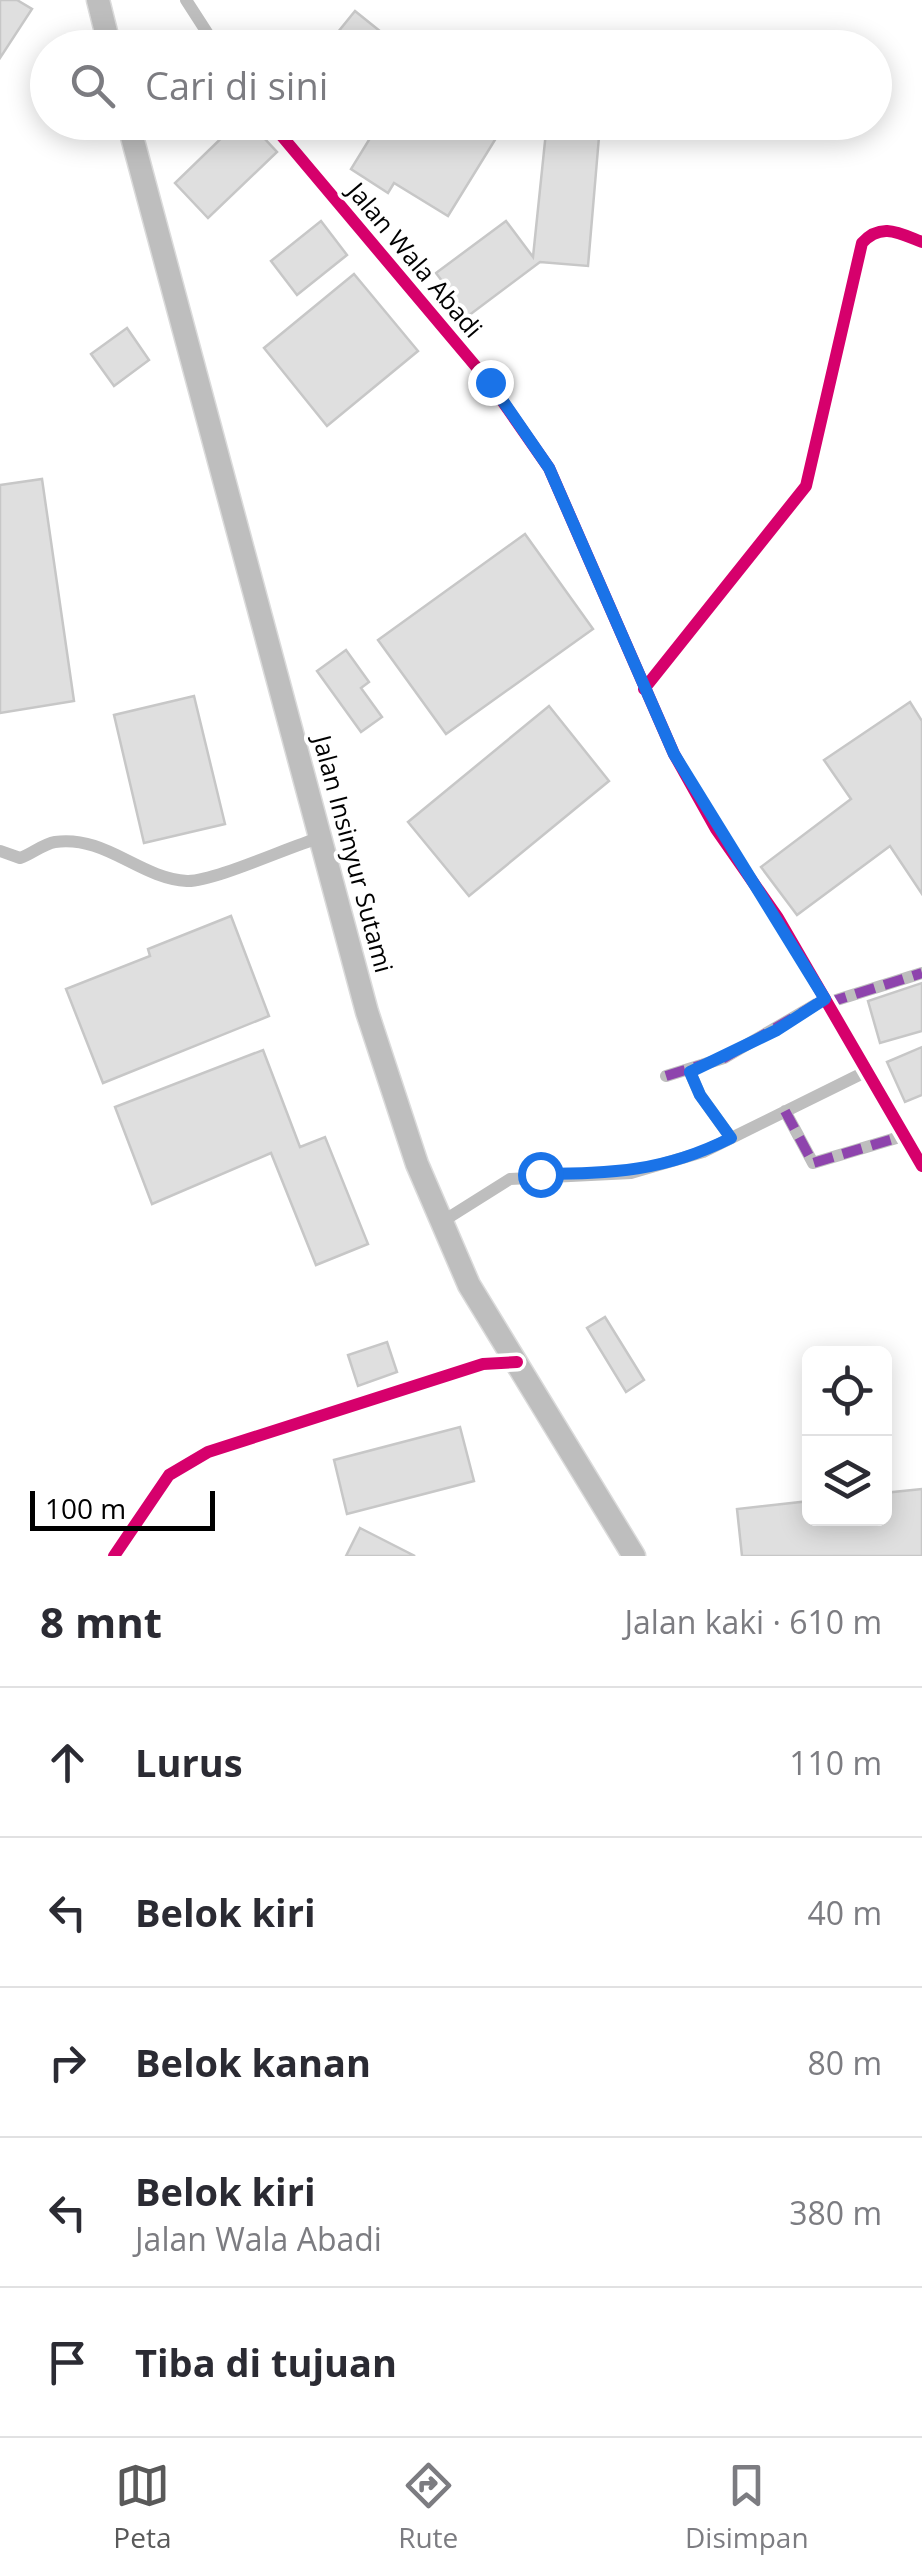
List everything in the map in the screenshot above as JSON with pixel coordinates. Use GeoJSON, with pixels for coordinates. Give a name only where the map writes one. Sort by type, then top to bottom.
{"type":"FeatureCollection","features":[{"type":"Feature","properties":{"kind":"highway"},"geometry":{"type":"LineString","coordinates":[[98,0],[106,30]]}},
{"type":"Feature","properties":{"kind":"highway","name":"Jalan Insinyur Sutami"},"geometry":{"type":"LineString","coordinates":[[132,140],[178,322],[258,591],[319,838],[388,1078],[440,1223],[469,1285],[518,1362],[558,1438],[634,1556]]}},
{"type":"Feature","properties":{"kind":"street"},"geometry":{"type":"LineString","coordinates":[[186,0],[205,30]]}},
{"type":"Feature","properties":{"kind":"street","name":"Jalan Wala Abadi"},"geometry":{"type":"LineString","coordinates":[[285,140],[490,382],[549,468],[644,690],[716,829],[778,918],[922,1166]]}},
{"type":"Feature","properties":{"kind":"street"},"geometry":{"type":"LineString","coordinates":[[644,690],[806,486],[862,243],[872,233],[885,230],[922,242]]}},
{"type":"Feature","properties":{"kind":"street"},"geometry":{"type":"LineString","coordinates":[[0,851],[20,858],[50,844],[87,845],[106,848],[157,875],[202,881],[319,838]]}},
{"type":"Feature","properties":{"kind":"street"},"geometry":{"type":"LineString","coordinates":[[666,1076],[690,1072],[764,1037],[826,1001],[922,973]]}},
{"type":"Feature","properties":{"kind":"street"},"geometry":{"type":"LineString","coordinates":[[690,1072],[700,1095],[731,1138]]}},
{"type":"Feature","properties":{"kind":"street"},"geometry":{"type":"LineString","coordinates":[[440,1223],[510,1178],[631,1173],[663,1166],[731,1138],[864,1072]]}},
{"type":"Feature","properties":{"kind":"street"},"geometry":{"type":"LineString","coordinates":[[785,1111],[812,1163],[903,1136]]}},
{"type":"Feature","properties":{"kind":"street"},"geometry":{"type":"LineString","coordinates":[[114,1556],[169,1475],[208,1452],[483,1364],[518,1362]]}},
{"type":"Feature","properties":{"kind":"building"},"geometry":{"type":"Polygon","coordinates":[[[0,0],[17,0],[32,9],[0,58],[0,0]]]}},
{"type":"Feature","properties":{"kind":"building"},"geometry":{"type":"Polygon","coordinates":[[[355,11],[379,30],[340,30],[355,11]]]}},
{"type":"Feature","properties":{"kind":"building"},"geometry":{"type":"Polygon","coordinates":[[[219,140],[266,140],[277,152],[208,218],[175,183],[219,140]]]}},
{"type":"Feature","properties":{"kind":"building"},"geometry":{"type":"Polygon","coordinates":[[[369,140],[495,140],[448,216],[394,183],[388,193],[351,169],[369,140]]]}},
{"type":"Feature","properties":{"kind":"building"},"geometry":{"type":"Polygon","coordinates":[[[545,140],[599,140],[588,266],[540,262],[468,316],[436,273],[506,221],[533,257],[545,140]]]}},
{"type":"Feature","properties":{"kind":"building"},"geometry":{"type":"Polygon","coordinates":[[[321,221],[347,255],[297,295],[271,261],[321,221]]]}},
{"type":"Feature","properties":{"kind":"building"},"geometry":{"type":"Polygon","coordinates":[[[354,274],[418,351],[327,426],[264,348],[354,274]]]}},
{"type":"Feature","properties":{"kind":"building"},"geometry":{"type":"Polygon","coordinates":[[[127,328],[149,360],[114,386],[91,354],[127,328]]]}},
{"type":"Feature","properties":{"kind":"building"},"geometry":{"type":"Polygon","coordinates":[[[42,479],[74,701],[0,713],[0,485],[42,479]]]}},
{"type":"Feature","properties":{"kind":"building"},"geometry":{"type":"Polygon","coordinates":[[[525,534],[593,629],[446,734],[378,640],[525,534]]]}},
{"type":"Feature","properties":{"kind":"building"},"geometry":{"type":"Polygon","coordinates":[[[346,650],[369,682],[361,688],[382,717],[361,732],[317,671],[346,650]]]}},
{"type":"Feature","properties":{"kind":"building"},"geometry":{"type":"Polygon","coordinates":[[[194,696],[225,824],[144,843],[114,715],[194,696]]]}},
{"type":"Feature","properties":{"kind":"building"},"geometry":{"type":"Polygon","coordinates":[[[910,702],[922,721],[922,894],[890,846],[797,915],[761,867],[851,799],[824,760],[910,702]]]}},
{"type":"Feature","properties":{"kind":"building"},"geometry":{"type":"Polygon","coordinates":[[[549,706],[609,781],[469,896],[408,822],[549,706]]]}},
{"type":"Feature","properties":{"kind":"building"},"geometry":{"type":"Polygon","coordinates":[[[231,916],[269,1016],[103,1083],[66,989],[150,956],[148,949],[231,916]]]}},
{"type":"Feature","properties":{"kind":"building"},"geometry":{"type":"Polygon","coordinates":[[[922,983],[922,1031],[880,1043],[868,1001],[922,983]]]}},
{"type":"Feature","properties":{"kind":"building"},"geometry":{"type":"Polygon","coordinates":[[[922,1047],[922,1095],[905,1102],[887,1062],[922,1047]]]}},
{"type":"Feature","properties":{"kind":"building"},"geometry":{"type":"Polygon","coordinates":[[[263,1050],[300,1147],[325,1137],[368,1244],[316,1265],[271,1153],[152,1204],[115,1107],[263,1050]]]}},
{"type":"Feature","properties":{"kind":"building"},"geometry":{"type":"Polygon","coordinates":[[[605,1317],[644,1380],[626,1392],[587,1328],[605,1317]]]}},
{"type":"Feature","properties":{"kind":"building"},"geometry":{"type":"Polygon","coordinates":[[[387,1342],[397,1372],[358,1386],[348,1355],[387,1342]]]}},
{"type":"Feature","properties":{"kind":"building"},"geometry":{"type":"Polygon","coordinates":[[[460,1427],[474,1481],[347,1514],[334,1460],[460,1427]]]}},
{"type":"Feature","properties":{"kind":"building"},"geometry":{"type":"Polygon","coordinates":[[[922,1489],[922,1556],[742,1556],[737,1509],[802,1502],[802,1526],[892,1526],[892,1492],[922,1489]]]}},
{"type":"Feature","properties":{"kind":"building"},"geometry":{"type":"Polygon","coordinates":[[[360,1528],[415,1556],[346,1556],[360,1528]]]}},
{"type":"Feature","properties":{"kind":"marked path"},"geometry":{"type":"LineString","coordinates":[[827,1003],[922,973]]}},
{"type":"Feature","properties":{"kind":"marked path"},"geometry":{"type":"LineString","coordinates":[[666,1076],[724,1058],[825,999]]}},
{"type":"Feature","properties":{"kind":"marked path"},"geometry":{"type":"LineString","coordinates":[[690,1072],[700,1095],[731,1138]]}},
{"type":"Feature","properties":{"kind":"marked path"},"geometry":{"type":"LineString","coordinates":[[785,1111],[813,1163],[903,1136]]}},
{"type":"Feature","properties":{"kind":"cycle path"},"geometry":{"type":"LineString","coordinates":[[285,140],[489,382],[549,468],[674,754],[716,829],[778,918],[922,1166]]}},
{"type":"Feature","properties":{"kind":"cycle path"},"geometry":{"type":"LineString","coordinates":[[644,689],[806,486],[862,243],[883,231],[922,242]]}},
{"type":"Feature","properties":{"kind":"cycle path"},"geometry":{"type":"LineString","coordinates":[[114,1556],[169,1475],[208,1452],[483,1364],[517,1362]]}},
{"type":"Feature","properties":{"kind":"route"},"geometry":{"type":"LineString","coordinates":[[490,382],[549,468],[674,754],[716,829],[778,918],[825,999],[777,1030],[690,1072],[700,1095],[731,1138],[663,1166],[631,1173],[540,1174]]}}]}
